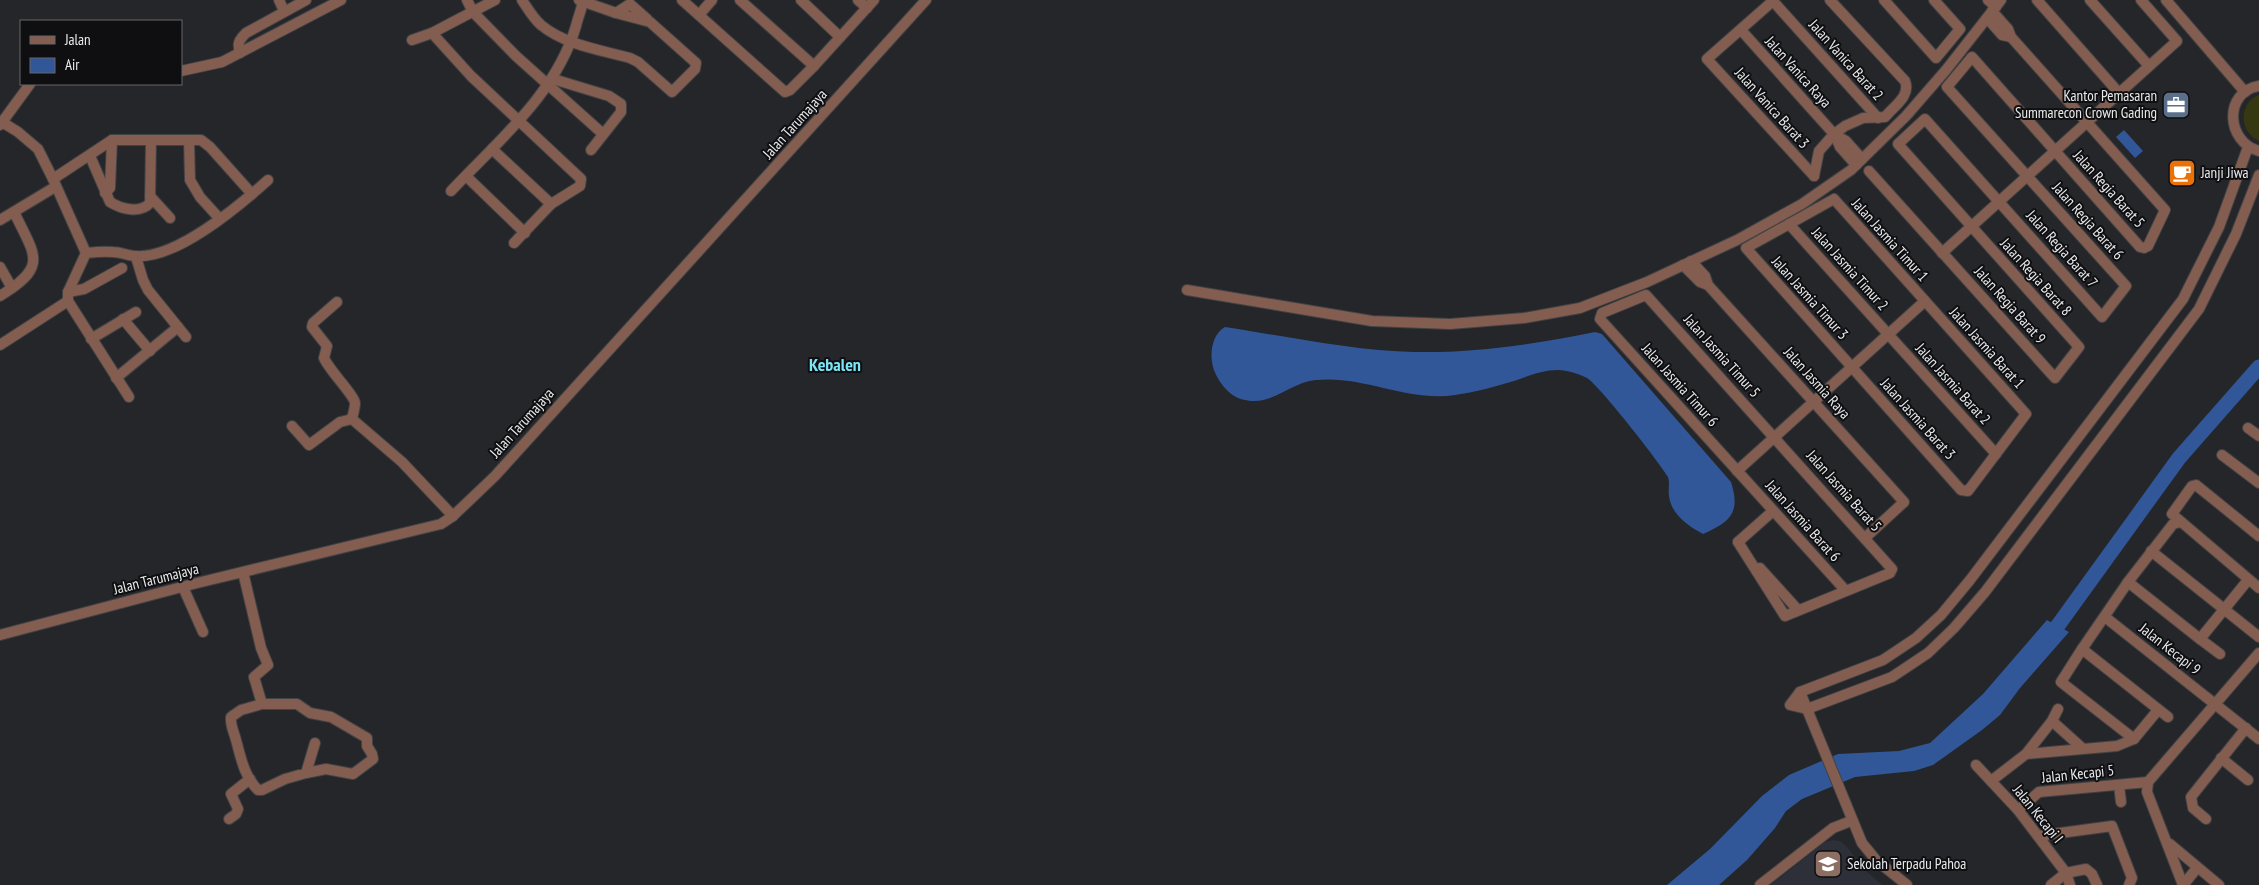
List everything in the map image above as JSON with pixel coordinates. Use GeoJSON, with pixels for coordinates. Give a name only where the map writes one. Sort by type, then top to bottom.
{"type":"FeatureCollection","features":[{"type":"Feature","properties":{"kind":"street"},"geometry":{"type":"LineString","coordinates":[[279,0],[284,11]]}},
{"type":"Feature","properties":{"kind":"street"},"geometry":{"type":"LineString","coordinates":[[240,53],[237,45],[239,39],[284,11],[306,0]]}},
{"type":"Feature","properties":{"kind":"street"},"geometry":{"type":"LineString","coordinates":[[182,72],[222,62],[341,0]]}},
{"type":"Feature","properties":{"kind":"street"},"geometry":{"type":"LineString","coordinates":[[467,0],[473,12],[516,56],[551,82],[603,134]]}},
{"type":"Feature","properties":{"kind":"street"},"geometry":{"type":"LineString","coordinates":[[412,40],[432,33],[495,0]]}},
{"type":"Feature","properties":{"kind":"street"},"geometry":{"type":"LineString","coordinates":[[522,0],[542,26],[571,42],[630,58],[638,62],[672,92],[695,69],[696,63],[630,2],[616,13]]}},
{"type":"Feature","properties":{"kind":"street"},"geometry":{"type":"LineString","coordinates":[[682,0],[785,92],[790,90],[814,66],[870,4],[858,0]]}},
{"type":"Feature","properties":{"kind":"street"},"geometry":{"type":"LineString","coordinates":[[699,16],[712,0]]}},
{"type":"Feature","properties":{"kind":"street"},"geometry":{"type":"LineString","coordinates":[[740,0],[814,66]]}},
{"type":"Feature","properties":{"kind":"street"},"geometry":{"type":"LineString","coordinates":[[800,0],[840,37]]}},
{"type":"Feature","properties":{"kind":"street","name":"Jalan Tarumajaya"},"geometry":{"type":"LineString","coordinates":[[0,635],[183,587],[440,524],[451,512],[495,476],[926,0]]}},
{"type":"Feature","properties":{"kind":"street"},"geometry":{"type":"LineString","coordinates":[[1740,30],[1773,0]]}},
{"type":"Feature","properties":{"kind":"street","name":"Jalan Vanica Barat 2"},"geometry":{"type":"LineString","coordinates":[[1773,0],[1878,118]]}},
{"type":"Feature","properties":{"kind":"street"},"geometry":{"type":"LineString","coordinates":[[1830,0],[1905,81],[1908,88],[1906,94],[1884,117],[1862,118],[1834,134]]}},
{"type":"Feature","properties":{"kind":"street"},"geometry":{"type":"LineString","coordinates":[[1884,0],[1936,58],[1960,29],[1934,0]]}},
{"type":"Feature","properties":{"kind":"street"},"geometry":{"type":"LineString","coordinates":[[2037,0],[2119,93]]}},
{"type":"Feature","properties":{"kind":"street"},"geometry":{"type":"LineString","coordinates":[[2090,0],[2149,66]]}},
{"type":"Feature","properties":{"kind":"street"},"geometry":{"type":"LineString","coordinates":[[1942,253],[2177,41],[2141,0]]}},
{"type":"Feature","properties":{"kind":"street"},"geometry":{"type":"LineString","coordinates":[[2166,0],[2245,92]]}},
{"type":"Feature","properties":{"kind":"street"},"geometry":{"type":"LineString","coordinates":[[451,191],[519,121],[551,82],[571,42],[582,1],[650,22]]}},
{"type":"Feature","properties":{"kind":"street"},"geometry":{"type":"LineString","coordinates":[[1995,5],[2002,35],[2011,37],[2087,122]]}},
{"type":"Feature","properties":{"kind":"street"},"geometry":{"type":"LineString","coordinates":[[1187,290],[1372,321],[1450,324],[1524,318],[1580,308],[1647,282],[1738,240],[1802,204],[1859,162],[1906,116],[1946,70],[1995,5]]}},
{"type":"Feature","properties":{"kind":"street","name":"Jalan Vanica Barat 3"},"geometry":{"type":"LineString","coordinates":[[1740,30],[1707,60],[1814,176],[1819,152],[1834,134]]}},
{"type":"Feature","properties":{"kind":"street","name":"Jalan Vanica Raya"},"geometry":{"type":"LineString","coordinates":[[1740,30],[1834,134],[1846,141],[1859,162]]}},
{"type":"Feature","properties":{"kind":"street"},"geometry":{"type":"LineString","coordinates":[[432,33],[471,76],[581,179],[580,186],[551,204],[514,243]]}},
{"type":"Feature","properties":{"kind":"street","name":"Jalan Regia Barat 5"},"geometry":{"type":"LineString","coordinates":[[1947,87],[1972,57],[2140,247],[2144,248],[2148,246],[2165,210],[2087,122]]}},
{"type":"Feature","properties":{"kind":"street"},"geometry":{"type":"LineString","coordinates":[[551,82],[609,96],[621,104],[621,112],[591,150]]}},
{"type":"Feature","properties":{"kind":"street"},"geometry":{"type":"LineString","coordinates":[[29,85],[1,123],[18,132],[38,149],[86,253],[68,296]]}},
{"type":"Feature","properties":{"kind":"street"},"geometry":{"type":"LineString","coordinates":[[2259,86],[2245,92],[2238,100],[2234,110],[2233,121],[2235,131],[2248,148],[2259,151]]}},
{"type":"Feature","properties":{"kind":"street","name":"Jalan Regia Barat 6"},"geometry":{"type":"LineString","coordinates":[[1947,87],[2126,286],[2102,316]]}},
{"type":"Feature","properties":{"kind":"street","name":"Jalan Regia Barat 7"},"geometry":{"type":"LineString","coordinates":[[1898,144],[1925,119],[2102,316]]}},
{"type":"Feature","properties":{"kind":"street"},"geometry":{"type":"LineString","coordinates":[[0,220],[14,212],[112,140],[201,140],[210,147],[252,194]]}},
{"type":"Feature","properties":{"kind":"street"},"geometry":{"type":"LineString","coordinates":[[105,193],[110,188],[112,140]]}},
{"type":"Feature","properties":{"kind":"street"},"geometry":{"type":"LineString","coordinates":[[90,156],[110,202],[117,206],[132,209],[146,208],[150,202],[151,140]]}},
{"type":"Feature","properties":{"kind":"street"},"geometry":{"type":"LineString","coordinates":[[189,140],[190,180],[200,197],[219,218]]}},
{"type":"Feature","properties":{"kind":"street","name":"Jalan Regia Barat 8"},"geometry":{"type":"LineString","coordinates":[[1898,144],[2078,347],[2055,378]]}},
{"type":"Feature","properties":{"kind":"street"},"geometry":{"type":"LineString","coordinates":[[2248,148],[2218,227],[2183,299],[1970,580],[1941,615],[1916,638],[1883,660],[1800,692],[1790,705],[1807,709],[1892,676],[1928,653],[1954,628],[1985,592],[2199,309],[2236,234],[2259,176]]}},
{"type":"Feature","properties":{"kind":"street"},"geometry":{"type":"LineString","coordinates":[[492,149],[551,204]]}},
{"type":"Feature","properties":{"kind":"street","name":"Jalan Regia Barat 9"},"geometry":{"type":"LineString","coordinates":[[1869,171],[2055,378]]}},
{"type":"Feature","properties":{"kind":"street"},"geometry":{"type":"LineString","coordinates":[[466,176],[525,233]]}},
{"type":"Feature","properties":{"kind":"street"},"geometry":{"type":"LineString","coordinates":[[86,253],[114,252],[136,256],[172,249],[219,218],[268,180]]}},
{"type":"Feature","properties":{"kind":"street"},"geometry":{"type":"LineString","coordinates":[[150,196],[170,218]]}},
{"type":"Feature","properties":{"kind":"street","name":"Jalan Jasmia Timur 1"},"geometry":{"type":"LineString","coordinates":[[1789,224],[1834,199],[1925,301]]}},
{"type":"Feature","properties":{"kind":"street"},"geometry":{"type":"LineString","coordinates":[[0,296],[22,282],[33,264],[34,255],[14,212]]}},
{"type":"Feature","properties":{"kind":"street","name":"Jalan Jasmia Timur 3"},"geometry":{"type":"LineString","coordinates":[[1789,224],[1746,248],[1852,368]]}},
{"type":"Feature","properties":{"kind":"street","name":"Jalan Jasmia Timur 2"},"geometry":{"type":"LineString","coordinates":[[1789,224],[1888,334]]}},
{"type":"Feature","properties":{"kind":"street"},"geometry":{"type":"LineString","coordinates":[[2218,227],[2236,234]]}},
{"type":"Feature","properties":{"kind":"street"},"geometry":{"type":"LineString","coordinates":[[136,256],[143,280],[186,337]]}},
{"type":"Feature","properties":{"kind":"street","name":"Jalan Jasmia Raya"},"geometry":{"type":"LineString","coordinates":[[1687,263],[1700,282],[1708,284],[1904,502],[1866,537]]}},
{"type":"Feature","properties":{"kind":"street"},"geometry":{"type":"LineString","coordinates":[[0,267],[12,288]]}},
{"type":"Feature","properties":{"kind":"street"},"geometry":{"type":"LineString","coordinates":[[0,345],[68,296],[122,268]]}},
{"type":"Feature","properties":{"kind":"street","name":"Jalan Jasmia Timur 5"},"geometry":{"type":"LineString","coordinates":[[1600,319],[1602,313],[1646,295],[1775,437]]}},
{"type":"Feature","properties":{"kind":"street"},"geometry":{"type":"LineString","coordinates":[[68,296],[91,339],[128,397]]}},
{"type":"Feature","properties":{"kind":"street"},"geometry":{"type":"LineString","coordinates":[[1737,471],[1925,301]]}},
{"type":"Feature","properties":{"kind":"street","name":"Jalan Jasmia Barat 1"},"geometry":{"type":"LineString","coordinates":[[1925,301],[2026,414],[1996,454]]}},
{"type":"Feature","properties":{"kind":"street"},"geometry":{"type":"LineString","coordinates":[[337,302],[312,327],[327,346],[324,358],[328,366],[353,398],[352,419]]}},
{"type":"Feature","properties":{"kind":"street"},"geometry":{"type":"LineString","coordinates":[[91,339],[136,312]]}},
{"type":"Feature","properties":{"kind":"street"},"geometry":{"type":"LineString","coordinates":[[124,319],[150,351]]}},
{"type":"Feature","properties":{"kind":"street","name":"Jalan Jasmia Timur 6"},"geometry":{"type":"LineString","coordinates":[[1600,319],[1737,471]]}},
{"type":"Feature","properties":{"kind":"street"},"geometry":{"type":"LineString","coordinates":[[116,378],[178,327]]}},
{"type":"Feature","properties":{"kind":"street","name":"Jalan Jasmia Barat 2"},"geometry":{"type":"LineString","coordinates":[[1888,334],[1996,454]]}},
{"type":"Feature","properties":{"kind":"street","name":"Jalan Jasmia Barat 3"},"geometry":{"type":"LineString","coordinates":[[1852,368],[1961,490],[1968,491],[1996,454]]}},
{"type":"Feature","properties":{"kind":"street"},"geometry":{"type":"LineString","coordinates":[[352,419],[402,462],[451,512]]}},
{"type":"Feature","properties":{"kind":"street"},"geometry":{"type":"LineString","coordinates":[[292,426],[309,445],[340,422],[352,419]]}},
{"type":"Feature","properties":{"kind":"street"},"geometry":{"type":"LineString","coordinates":[[2248,428],[2259,436]]}},
{"type":"Feature","properties":{"kind":"street","name":"Jalan Jasmia Barat 5"},"geometry":{"type":"LineString","coordinates":[[1775,437],[1891,564],[1890,573],[1846,591]]}},
{"type":"Feature","properties":{"kind":"street"},"geometry":{"type":"LineString","coordinates":[[2222,454],[2259,483]]}},
{"type":"Feature","properties":{"kind":"street","name":"Jalan Jasmia Barat 6"},"geometry":{"type":"LineString","coordinates":[[1737,471],[1846,591]]}},
{"type":"Feature","properties":{"kind":"street"},"geometry":{"type":"LineString","coordinates":[[2259,536],[2194,485],[2172,514],[2259,588]]}},
{"type":"Feature","properties":{"kind":"street"},"geometry":{"type":"LineString","coordinates":[[1738,542],[1773,511]]}},
{"type":"Feature","properties":{"kind":"street"},"geometry":{"type":"LineString","coordinates":[[2134,739],[2061,682],[2151,551],[2173,524],[2181,522]]}},
{"type":"Feature","properties":{"kind":"street"},"geometry":{"type":"LineString","coordinates":[[1738,542],[1798,610]]}},
{"type":"Feature","properties":{"kind":"street"},"geometry":{"type":"LineString","coordinates":[[1738,542],[1786,616],[1846,591]]}},
{"type":"Feature","properties":{"kind":"street"},"geometry":{"type":"LineString","coordinates":[[2151,551],[2259,637]]}},
{"type":"Feature","properties":{"kind":"street"},"geometry":{"type":"LineString","coordinates":[[243,572],[261,648],[268,665],[254,677],[262,704]]}},
{"type":"Feature","properties":{"kind":"street"},"geometry":{"type":"LineString","coordinates":[[2200,639],[2248,580]]}},
{"type":"Feature","properties":{"kind":"street"},"geometry":{"type":"LineString","coordinates":[[2128,582],[2220,654]]}},
{"type":"Feature","properties":{"kind":"street"},"geometry":{"type":"LineString","coordinates":[[183,587],[203,632]]}},
{"type":"Feature","properties":{"kind":"street","name":"Jalan Kecapi 9"},"geometry":{"type":"LineString","coordinates":[[2105,617],[2259,739]]}},
{"type":"Feature","properties":{"kind":"street"},"geometry":{"type":"LineString","coordinates":[[2082,649],[2168,717]]}},
{"type":"Feature","properties":{"kind":"street"},"geometry":{"type":"LineString","coordinates":[[2198,868],[2184,884],[2147,792],[2148,782],[2259,653]]}},
{"type":"Feature","properties":{"kind":"street"},"geometry":{"type":"LineString","coordinates":[[262,704],[297,704],[310,713],[331,717],[367,738],[367,746],[373,759],[356,773],[350,775],[326,769],[306,774],[284,779],[262,790],[258,790],[250,779],[238,751],[231,717],[241,710],[262,704]]}},
{"type":"Feature","properties":{"kind":"street"},"geometry":{"type":"LineString","coordinates":[[1807,709],[1851,821],[1862,843],[1876,860],[1907,885]]}},
{"type":"Feature","properties":{"kind":"street"},"geometry":{"type":"LineString","coordinates":[[1991,781],[2026,754],[2058,709]]}},
{"type":"Feature","properties":{"kind":"street"},"geometry":{"type":"LineString","coordinates":[[2026,754],[2117,746],[2134,739],[2158,710]]}},
{"type":"Feature","properties":{"kind":"street"},"geometry":{"type":"LineString","coordinates":[[2052,720],[2082,748]]}},
{"type":"Feature","properties":{"kind":"street"},"geometry":{"type":"LineString","coordinates":[[2206,819],[2193,808],[2191,797],[2246,728]]}},
{"type":"Feature","properties":{"kind":"street"},"geometry":{"type":"LineString","coordinates":[[306,774],[315,743]]}},
{"type":"Feature","properties":{"kind":"street"},"geometry":{"type":"LineString","coordinates":[[2221,758],[2248,780]]}},
{"type":"Feature","properties":{"kind":"street","name":"Jalan Kecapi I"},"geometry":{"type":"LineString","coordinates":[[1976,764],[2018,810],[2066,873],[2070,885]]}},
{"type":"Feature","properties":{"kind":"street"},"geometry":{"type":"LineString","coordinates":[[229,819],[236,814],[238,809],[231,795],[250,779]]}},
{"type":"Feature","properties":{"kind":"street","name":"Jalan Kecapi 5"},"geometry":{"type":"LineString","coordinates":[[2018,810],[2039,792],[2148,782]]}},
{"type":"Feature","properties":{"kind":"street"},"geometry":{"type":"LineString","coordinates":[[2119,785],[2121,802]]}},
{"type":"Feature","properties":{"kind":"street"},"geometry":{"type":"LineString","coordinates":[[1760,885],[1833,828],[1851,821]]}},
{"type":"Feature","properties":{"kind":"street"},"geometry":{"type":"LineString","coordinates":[[2038,836],[2112,826],[2132,878],[2129,885]]}},
{"type":"Feature","properties":{"kind":"street"},"geometry":{"type":"LineString","coordinates":[[2168,843],[2219,885]]}},
{"type":"Feature","properties":{"kind":"street"},"geometry":{"type":"LineString","coordinates":[[2051,885],[2066,873],[2086,869],[2092,874],[2097,885]]}},
{"type":"Feature","properties":{"kind":"shaded area","name":"Sekolah Terpadu Pahoa"},"geometry":{"type":"Polygon","coordinates":[[[1840,841],[1847,847],[1865,870],[1882,885],[1771,885],[1825,842],[1840,841]]]}},
{"type":"Feature","properties":{"kind":"green space"},"geometry":{"type":"Polygon","coordinates":[[[2259,95],[2259,141],[2252,137],[2245,125],[2244,111],[2247,104],[2259,95]]]}},
{"type":"Feature","properties":{"kind":"water"},"geometry":{"type":"Polygon","coordinates":[[[2124,130],[2143,151],[2135,158],[2116,137],[2124,130]]]}},
{"type":"Feature","properties":{"kind":"water"},"geometry":{"type":"Polygon","coordinates":[[[1225,327],[1344,346],[1414,352],[1483,349],[1528,344],[1595,332],[1602,334],[1731,482],[1735,502],[1734,509],[1731,515],[1720,525],[1703,534],[1681,519],[1670,502],[1668,477],[1654,456],[1593,383],[1587,378],[1569,371],[1552,370],[1477,391],[1437,396],[1420,395],[1351,381],[1334,379],[1316,380],[1305,382],[1260,401],[1250,401],[1238,398],[1227,390],[1214,370],[1212,346],[1217,335],[1225,327]]]}},
{"type":"Feature","properties":{"kind":"water"},"geometry":{"type":"Polygon","coordinates":[[[2047,620],[2069,632],[2020,688],[2000,715],[1933,765],[1914,771],[1855,777],[1802,799],[1786,811],[1775,828],[1747,860],[1719,885],[1667,885],[1710,849],[1762,796],[1789,775],[1838,754],[1899,751],[1930,743],[1983,694],[2047,620]]]}},
{"type":"Feature","properties":{"kind":"waterway"},"geometry":{"type":"LineString","coordinates":[[2046,642],[2179,458],[2259,367]]}},
{"type":"Feature","properties":{"kind":"place","name":"Kantor Pemasaran Summarecon Crown Gading"},"geometry":{"type":"Point","coordinates":[2176,105]}},
{"type":"Feature","properties":{"kind":"place","name":"Janji Jiwa"},"geometry":{"type":"Point","coordinates":[2182,173]}},
{"type":"Feature","properties":{"kind":"place","name":"Sekolah Terpadu Pahoa"},"geometry":{"type":"Point","coordinates":[1828,864]}},
{"type":"Feature","properties":{"kind":"district","name":"Kebalen"},"geometry":{"type":"Point","coordinates":[835,365]}}]}
